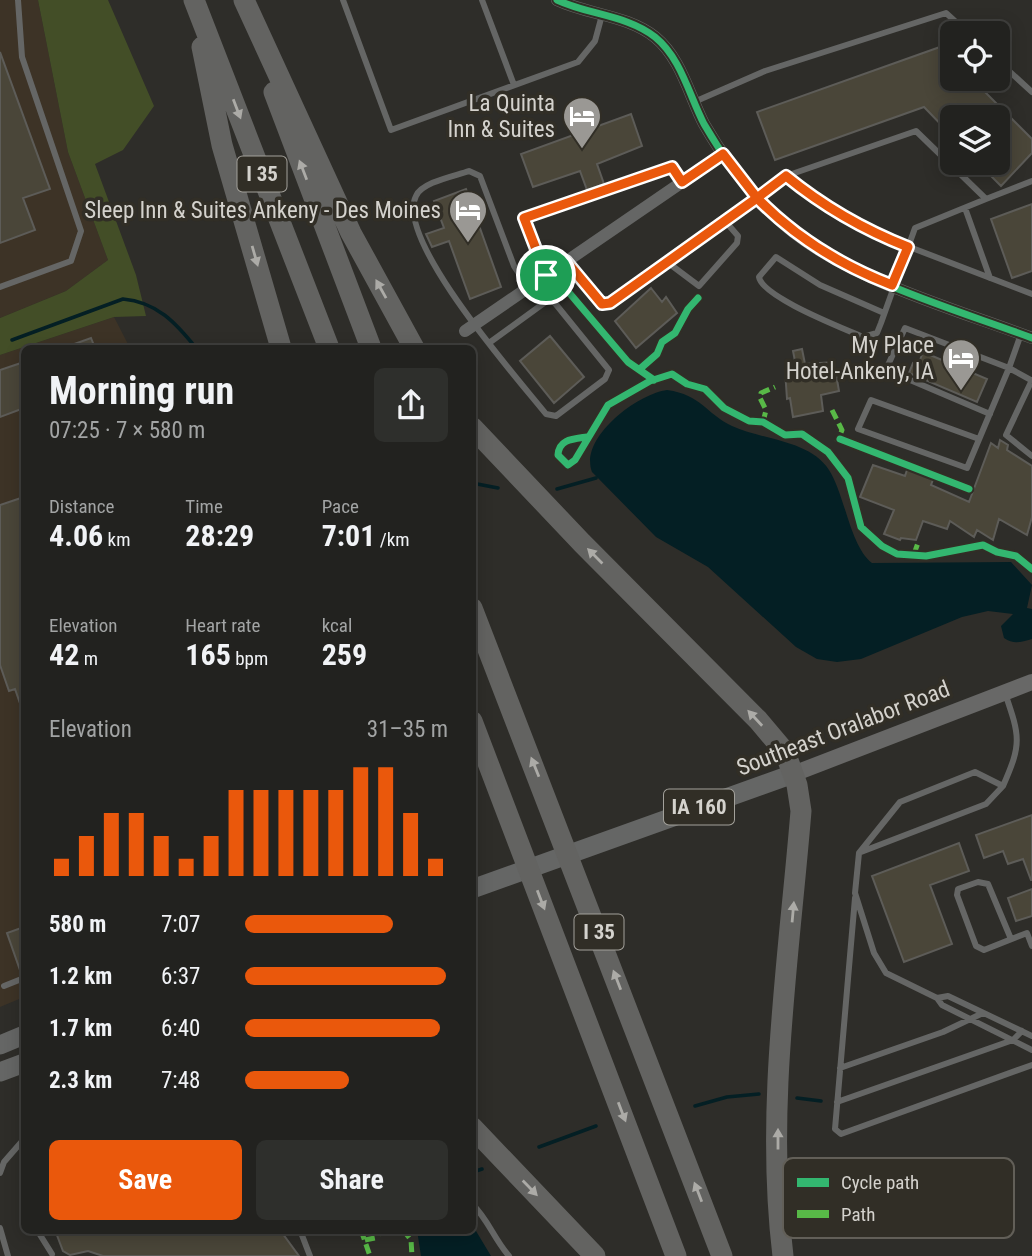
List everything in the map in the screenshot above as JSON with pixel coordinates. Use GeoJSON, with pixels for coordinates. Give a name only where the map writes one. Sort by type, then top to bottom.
{"type":"FeatureCollection","features":[{"type":"Feature","properties":{"kind":"highway"},"geometry":{"type":"LineString","coordinates":[[193,0],[222,145],[280,345]]}},
{"type":"Feature","properties":{"kind":"highway","name":"I 35"},"geometry":{"type":"LineString","coordinates":[[193,0],[328,345]]}},
{"type":"Feature","properties":{"kind":"highway"},"geometry":{"type":"LineString","coordinates":[[241,0],[351,233],[412,345]]}},
{"type":"Feature","properties":{"kind":"highway","name":"I 35"},"geometry":{"type":"LineString","coordinates":[[241,0],[370,345]]}},
{"type":"Feature","properties":{"kind":"highway"},"geometry":{"type":"LineString","coordinates":[[476,430],[582,543],[758,720],[785,752],[801,811],[778,1109],[778,1200],[783,1256]]}},
{"type":"Feature","properties":{"kind":"highway","name":"I 35"},"geometry":{"type":"LineString","coordinates":[[476,618],[722,1256]]}},
{"type":"Feature","properties":{"kind":"highway","name":"I 35"},"geometry":{"type":"LineString","coordinates":[[476,732],[676,1256]]}},
{"type":"Feature","properties":{"kind":"highway"},"geometry":{"type":"LineString","coordinates":[[476,1131],[595,1256]]}},
{"type":"Feature","properties":{"kind":"main road","name":"Southeast Oralabor Road"},"geometry":{"type":"LineString","coordinates":[[477,887],[793,774],[1032,682]]}},
{"type":"Feature","properties":{"kind":"main road"},"geometry":{"type":"LineString","coordinates":[[0,1045],[21,1036]]}},
{"type":"Feature","properties":{"kind":"main road"},"geometry":{"type":"LineString","coordinates":[[0,1072],[21,1064]]}},
{"type":"Feature","properties":{"kind":"street"},"geometry":{"type":"LineString","coordinates":[[557,0],[582,12],[625,19],[654,36],[671,53],[723,154],[757,198],[805,240],[853,269],[1029,336]]}},
{"type":"Feature","properties":{"kind":"street"},"geometry":{"type":"LineString","coordinates":[[469,327],[723,154]]}},
{"type":"Feature","properties":{"kind":"lane"},"geometry":{"type":"LineString","coordinates":[[0,287],[71,261],[82,231],[22,57],[18,0]]}},
{"type":"Feature","properties":{"kind":"lane"},"geometry":{"type":"LineString","coordinates":[[343,0],[391,130],[578,62],[595,41],[602,15]]}},
{"type":"Feature","properties":{"kind":"lane"},"geometry":{"type":"LineString","coordinates":[[482,0],[514,85]]}},
{"type":"Feature","properties":{"kind":"lane"},"geometry":{"type":"LineString","coordinates":[[694,102],[765,71],[946,13],[955,21]]}},
{"type":"Feature","properties":{"kind":"lane"},"geometry":{"type":"LineString","coordinates":[[1010,72],[1032,92]]}},
{"type":"Feature","properties":{"kind":"lane"},"geometry":{"type":"LineString","coordinates":[[566,261],[602,304],[610,303],[786,176],[916,131],[986,199]]}},
{"type":"Feature","properties":{"kind":"lane"},"geometry":{"type":"LineString","coordinates":[[537,281],[524,218],[672,167],[682,182]]}},
{"type":"Feature","properties":{"kind":"lane"},"geometry":{"type":"LineString","coordinates":[[469,171],[480,176],[514,266],[537,281],[551,298],[609,370],[605,379],[556,416],[546,414],[489,343],[469,327],[425,248],[413,208],[416,195],[422,189],[469,171]]}},
{"type":"Feature","properties":{"kind":"lane"},"geometry":{"type":"LineString","coordinates":[[786,176],[813,198],[860,228],[1032,294]]}},
{"type":"Feature","properties":{"kind":"lane"},"geometry":{"type":"LineString","coordinates":[[884,313],[820,285],[776,257],[759,278],[761,285],[791,304],[863,337],[877,333],[884,313],[892,285],[915,228],[1032,181]]}},
{"type":"Feature","properties":{"kind":"lane"},"geometry":{"type":"LineString","coordinates":[[965,208],[990,278]]}},
{"type":"Feature","properties":{"kind":"lane"},"geometry":{"type":"LineString","coordinates":[[667,262],[699,286],[737,243],[738,236],[725,221]]}},
{"type":"Feature","properties":{"kind":"lane"},"geometry":{"type":"LineString","coordinates":[[489,343],[551,298]]}},
{"type":"Feature","properties":{"kind":"lane"},"geometry":{"type":"LineString","coordinates":[[990,414],[892,374],[888,365],[905,328],[1009,368],[1032,380],[1006,435],[1032,456]]}},
{"type":"Feature","properties":{"kind":"lane"},"geometry":{"type":"LineString","coordinates":[[979,439],[871,400],[858,429],[967,468],[1009,368],[1029,336]]}},
{"type":"Feature","properties":{"kind":"lane"},"geometry":{"type":"LineString","coordinates":[[859,853],[986,804],[1003,786],[1018,752],[1014,721],[1005,692]]}},
{"type":"Feature","properties":{"kind":"lane"},"geometry":{"type":"LineString","coordinates":[[1003,786],[975,772],[920,792],[900,802],[859,853],[835,1129],[841,1134],[1032,1065]]}},
{"type":"Feature","properties":{"kind":"lane"},"geometry":{"type":"LineString","coordinates":[[1011,939],[988,884],[978,882],[958,889],[957,895],[976,946],[984,950],[1027,933],[1032,946]]}},
{"type":"Feature","properties":{"kind":"lane"},"geometry":{"type":"LineString","coordinates":[[855,893],[874,953],[886,974],[1032,1049]]}},
{"type":"Feature","properties":{"kind":"lane"},"geometry":{"type":"LineString","coordinates":[[4,986],[21,979]]}},
{"type":"Feature","properties":{"kind":"lane"},"geometry":{"type":"LineString","coordinates":[[937,998],[948,996],[1032,1036]]}},
{"type":"Feature","properties":{"kind":"lane"},"geometry":{"type":"LineString","coordinates":[[840,1068],[943,1032],[984,1013]]}},
{"type":"Feature","properties":{"kind":"lane"},"geometry":{"type":"LineString","coordinates":[[837,1102],[1013,1040],[1022,1031]]}},
{"type":"Feature","properties":{"kind":"lane"},"geometry":{"type":"LineString","coordinates":[[0,1174],[4,1162],[21,1142]]}},
{"type":"Feature","properties":{"kind":"lane"},"geometry":{"type":"LineString","coordinates":[[476,1209],[494,1239],[509,1256]]}},
{"type":"Feature","properties":{"kind":"lane"},"geometry":{"type":"LineString","coordinates":[[0,1228],[8,1256]]}},
{"type":"Feature","properties":{"kind":"lane"},"geometry":{"type":"LineString","coordinates":[[39,1234],[51,1255]]}},
{"type":"Feature","properties":{"kind":"lane"},"geometry":{"type":"LineString","coordinates":[[302,1234],[310,1256]]}},
{"type":"Feature","properties":{"kind":"shaded area"},"geometry":{"type":"Polygon","coordinates":[[[0,0],[38,0],[68,152],[108,260],[66,291],[0,318],[0,0]]]}},
{"type":"Feature","properties":{"kind":"shaded area"},"geometry":{"type":"Polygon","coordinates":[[[114,317],[128,345],[30,345],[114,317]]]}},
{"type":"Feature","properties":{"kind":"shaded area"},"geometry":{"type":"Polygon","coordinates":[[[21,348],[21,998],[0,1007],[0,355],[21,348]]]}},
{"type":"Feature","properties":{"kind":"green space"},"geometry":{"type":"Polygon","coordinates":[[[38,0],[108,0],[154,106],[123,150],[95,164],[136,275],[146,316],[114,317],[30,345],[21,345],[21,348],[0,355],[0,318],[66,291],[108,260],[68,152],[38,0]]]}},
{"type":"Feature","properties":{"kind":"water"},"geometry":{"type":"Polygon","coordinates":[[[667,390],[696,400],[732,426],[785,442],[810,452],[821,460],[835,480],[858,545],[872,563],[1011,562],[1032,585],[1027,608],[1032,609],[1032,639],[1014,642],[1004,638],[1001,626],[1013,614],[988,611],[962,617],[861,659],[837,662],[817,659],[796,647],[708,567],[656,537],[592,472],[590,459],[602,432],[627,409],[655,393],[667,390]]]}},
{"type":"Feature","properties":{"kind":"water"},"geometry":{"type":"Polygon","coordinates":[[[476,1231],[491,1256],[421,1256],[418,1234],[476,1234],[476,1231]]]}},
{"type":"Feature","properties":{"kind":"building"},"geometry":{"type":"Polygon","coordinates":[[[940,47],[940,91],[984,91],[998,105],[940,105],[940,124],[924,107],[775,160],[757,112],[940,47]]]}},
{"type":"Feature","properties":{"kind":"building"},"geometry":{"type":"Polygon","coordinates":[[[0,52],[50,189],[23,198],[35,230],[0,243],[0,52]]]}},
{"type":"Feature","properties":{"kind":"building","name":"La Quinta Inn & Suites"},"geometry":{"type":"Polygon","coordinates":[[[631,114],[642,146],[597,164],[604,184],[587,190],[580,171],[533,187],[521,154],[631,114]]]}},
{"type":"Feature","properties":{"kind":"building"},"geometry":{"type":"Polygon","coordinates":[[[1010,117],[1032,139],[1032,153],[1001,186],[990,175],[1010,175],[1010,117]]]}},
{"type":"Feature","properties":{"kind":"building","name":"Sleep Inn & Suites Ankeny - Des Moines"},"geometry":{"type":"Polygon","coordinates":[[[466,189],[501,287],[470,299],[449,241],[432,247],[426,234],[444,228],[434,201],[466,189]]]}},
{"type":"Feature","properties":{"kind":"building"},"geometry":{"type":"Polygon","coordinates":[[[1032,204],[1032,271],[1012,278],[991,219],[1032,204]]]}},
{"type":"Feature","properties":{"kind":"building"},"geometry":{"type":"Polygon","coordinates":[[[651,288],[662,302],[666,297],[677,313],[636,348],[615,321],[651,288]]]}},
{"type":"Feature","properties":{"kind":"building"},"geometry":{"type":"Polygon","coordinates":[[[550,336],[584,377],[554,403],[520,361],[550,336]]]}},
{"type":"Feature","properties":{"kind":"building"},"geometry":{"type":"Polygon","coordinates":[[[91,338],[94,345],[72,345],[91,338]]]}},
{"type":"Feature","properties":{"kind":"building"},"geometry":{"type":"Polygon","coordinates":[[[802,349],[805,364],[834,362],[839,391],[821,395],[823,411],[793,417],[790,398],[787,399],[785,370],[796,366],[793,351],[802,349]]]}},
{"type":"Feature","properties":{"kind":"building","name":"My Place Hotel-Ankeny, IA"},"geometry":{"type":"Polygon","coordinates":[[[923,352],[987,379],[977,402],[909,373],[913,363],[918,365],[923,352]]]}},
{"type":"Feature","properties":{"kind":"building"},"geometry":{"type":"Polygon","coordinates":[[[21,363],[21,409],[0,417],[0,370],[21,363]]]}},
{"type":"Feature","properties":{"kind":"building"},"geometry":{"type":"Polygon","coordinates":[[[1000,440],[1008,445],[1007,450],[1032,466],[1032,517],[1027,535],[999,519],[993,540],[977,530],[974,537],[950,521],[947,529],[923,521],[916,540],[900,540],[884,534],[894,510],[860,497],[873,465],[905,476],[908,467],[934,477],[931,485],[969,502],[991,443],[998,448],[1000,440]]]}},
{"type":"Feature","properties":{"kind":"building"},"geometry":{"type":"Polygon","coordinates":[[[21,498],[21,706],[15,689],[9,691],[0,665],[0,505],[21,498]]]}},
{"type":"Feature","properties":{"kind":"building"},"geometry":{"type":"Polygon","coordinates":[[[1032,815],[1031,880],[1023,859],[1008,864],[1003,851],[984,858],[976,835],[1032,815]]]}},
{"type":"Feature","properties":{"kind":"building"},"geometry":{"type":"Polygon","coordinates":[[[959,843],[969,871],[930,885],[952,944],[904,962],[872,876],[959,843]]]}},
{"type":"Feature","properties":{"kind":"building"},"geometry":{"type":"Polygon","coordinates":[[[1032,889],[1032,916],[1016,921],[1008,898],[1032,889]]]}},
{"type":"Feature","properties":{"kind":"building"},"geometry":{"type":"Polygon","coordinates":[[[21,928],[21,973],[7,933],[21,928]]]}},
{"type":"Feature","properties":{"kind":"building"},"geometry":{"type":"Polygon","coordinates":[[[57,1234],[283,1234],[299,1256],[103,1256],[88,1251],[70,1255],[63,1251],[57,1234]]]}},
{"type":"Feature","properties":{"kind":"waterway"},"geometry":{"type":"LineString","coordinates":[[12,340],[123,299],[156,309],[181,330],[194,345]]}},
{"type":"Feature","properties":{"kind":"waterway"},"geometry":{"type":"LineString","coordinates":[[557,489],[596,478]]}},
{"type":"Feature","properties":{"kind":"waterway"},"geometry":{"type":"LineString","coordinates":[[476,484],[498,488]]}},
{"type":"Feature","properties":{"kind":"waterway"},"geometry":{"type":"LineString","coordinates":[[695,1106],[727,1097],[759,1094]]}},
{"type":"Feature","properties":{"kind":"waterway"},"geometry":{"type":"LineString","coordinates":[[797,1098],[821,1101]]}},
{"type":"Feature","properties":{"kind":"waterway"},"geometry":{"type":"LineString","coordinates":[[539,1147],[596,1126]]}},
{"type":"Feature","properties":{"kind":"waterway"},"geometry":{"type":"LineString","coordinates":[[476,1171],[482,1169]]}},
{"type":"Feature","properties":{"kind":"marked path"},"geometry":{"type":"LineString","coordinates":[[763,422],[766,410],[760,398],[761,393],[775,387]]}},
{"type":"Feature","properties":{"kind":"marked path"},"geometry":{"type":"LineString","coordinates":[[832,410],[842,430],[837,442]]}},
{"type":"Feature","properties":{"kind":"marked path"},"geometry":{"type":"LineString","coordinates":[[914,554],[919,540]]}},
{"type":"Feature","properties":{"kind":"marked path"},"geometry":{"type":"LineString","coordinates":[[362,1234],[370,1256]]}},
{"type":"Feature","properties":{"kind":"marked path"},"geometry":{"type":"LineString","coordinates":[[365,1240],[375,1238],[379,1234]]}},
{"type":"Feature","properties":{"kind":"marked path"},"geometry":{"type":"LineString","coordinates":[[406,1234],[411,1240],[412,1256]]}},
{"type":"Feature","properties":{"kind":"cycle path"},"geometry":{"type":"LineString","coordinates":[[557,0],[632,24],[655,37],[672,55],[704,124],[731,166],[775,216],[812,246],[841,263],[904,292],[1032,338]]}},
{"type":"Feature","properties":{"kind":"cycle path"},"geometry":{"type":"LineString","coordinates":[[573,269],[560,282],[628,362],[654,380]]}},
{"type":"Feature","properties":{"kind":"cycle path"},"geometry":{"type":"LineString","coordinates":[[641,368],[657,354],[662,342],[675,333],[688,309],[698,298]]}},
{"type":"Feature","properties":{"kind":"cycle path"},"geometry":{"type":"LineString","coordinates":[[587,437],[564,443],[558,455],[568,465],[575,460],[608,405],[650,381],[672,374],[687,384],[705,389],[724,408],[749,421],[763,422],[785,435],[802,434],[828,452],[848,478],[861,527],[882,546],[897,554],[926,556],[983,545],[997,552],[1016,556],[1032,569]]}},
{"type":"Feature","properties":{"kind":"cycle path"},"geometry":{"type":"LineString","coordinates":[[840,439],[969,489]]}},
{"type":"Feature","properties":{"kind":"place","name":"La Quinta Inn & Suites"},"geometry":{"type":"Point","coordinates":[582,150]}},
{"type":"Feature","properties":{"kind":"place","name":"Sleep Inn & Suites Ankeny - Des Moines"},"geometry":{"type":"Point","coordinates":[468,244]}},
{"type":"Feature","properties":{"kind":"place","name":"My Place Hotel-Ankeny, IA"},"geometry":{"type":"Point","coordinates":[961,392]}},
{"type":"Feature","properties":{"kind":"route"},"geometry":{"type":"LineString","coordinates":[[546,275],[524,218],[672,167],[682,182],[723,154],[757,198],[786,176],[813,198],[860,228],[908,247],[892,285],[853,269],[805,240],[773,215],[757,198],[610,303],[602,304],[566,261],[546,275]]}}]}
